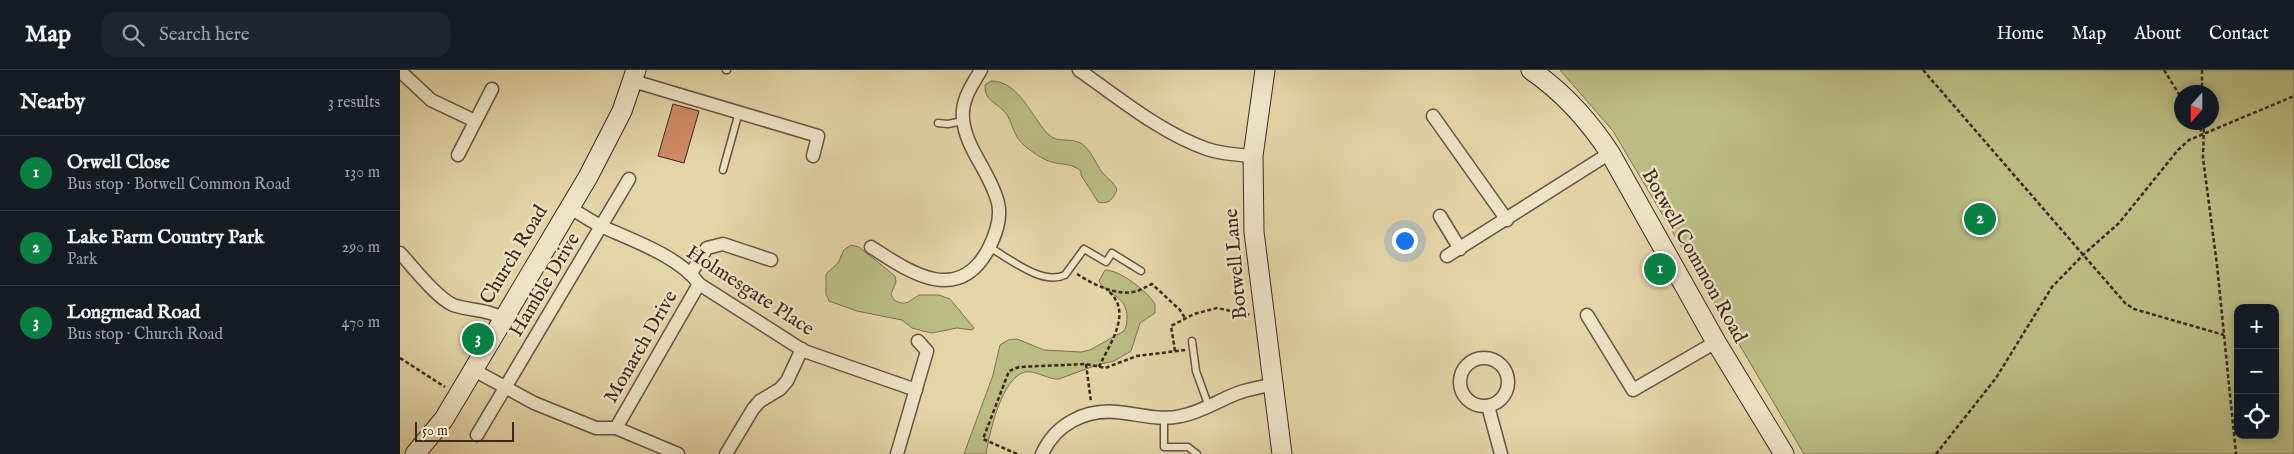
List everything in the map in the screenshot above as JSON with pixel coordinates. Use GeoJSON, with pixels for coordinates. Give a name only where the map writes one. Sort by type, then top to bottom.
{"type":"FeatureCollection","features":[{"type":"Feature","properties":{"kind":"street"},"geometry":{"type":"LineString","coordinates":[[871,247],[910,272],[936,280],[955,278],[968,272],[982,259],[998,224],[999,205],[970,143],[963,121],[965,100],[981,70]]}},
{"type":"Feature","properties":{"kind":"street"},"geometry":{"type":"LineString","coordinates":[[1078,70],[1164,127],[1186,139],[1215,151],[1253,156]]}},
{"type":"Feature","properties":{"kind":"street","name":"Botwell Lane"},"geometry":{"type":"LineString","coordinates":[[1265,70],[1253,156],[1254,232],[1263,318],[1282,454]]}},
{"type":"Feature","properties":{"kind":"street","name":"Botwell Common Road"},"geometry":{"type":"LineString","coordinates":[[1531,70],[1579,112],[1593,128],[1610,153],[1716,342],[1784,454]]}},
{"type":"Feature","properties":{"kind":"street"},"geometry":{"type":"LineString","coordinates":[[400,71],[431,100],[476,121]]}},
{"type":"Feature","properties":{"kind":"street"},"geometry":{"type":"LineString","coordinates":[[634,76],[739,112],[818,136],[813,156]]}},
{"type":"Feature","properties":{"kind":"street","name":"Church Road"},"geometry":{"type":"LineString","coordinates":[[414,454],[444,418],[502,318],[570,208],[611,134],[634,76]]}},
{"type":"Feature","properties":{"kind":"street"},"geometry":{"type":"LineString","coordinates":[[458,156],[492,89]]}},
{"type":"Feature","properties":{"kind":"street"},"geometry":{"type":"LineString","coordinates":[[1434,116],[1507,220]]}},
{"type":"Feature","properties":{"kind":"street"},"geometry":{"type":"LineString","coordinates":[[1447,256],[1507,220],[1610,153]]}},
{"type":"Feature","properties":{"kind":"street","name":"Hamble Drive"},"geometry":{"type":"LineString","coordinates":[[477,435],[629,179]]}},
{"type":"Feature","properties":{"kind":"street","name":"Holmesgate Place"},"geometry":{"type":"LineString","coordinates":[[570,208],[602,226],[636,240],[692,274],[699,284],[802,349],[916,390]]}},
{"type":"Feature","properties":{"kind":"street"},"geometry":{"type":"LineString","coordinates":[[1440,216],[1460,248]]}},
{"type":"Feature","properties":{"kind":"street"},"geometry":{"type":"LineString","coordinates":[[692,274],[707,248],[723,244],[771,260]]}},
{"type":"Feature","properties":{"kind":"street"},"geometry":{"type":"LineString","coordinates":[[400,253],[447,302],[461,307],[490,312],[502,318]]}},
{"type":"Feature","properties":{"kind":"street","name":"Monarch Drive"},"geometry":{"type":"LineString","coordinates":[[616,428],[699,284]]}},
{"type":"Feature","properties":{"kind":"street"},"geometry":{"type":"LineString","coordinates":[[1587,315],[1633,390],[1716,342]]}},
{"type":"Feature","properties":{"kind":"street"},"geometry":{"type":"LineString","coordinates":[[897,454],[927,351],[918,341]]}},
{"type":"Feature","properties":{"kind":"street"},"geometry":{"type":"LineString","coordinates":[[726,454],[760,400],[780,388],[787,381],[802,349]]}},
{"type":"Feature","properties":{"kind":"street"},"geometry":{"type":"LineString","coordinates":[[472,369],[505,388],[596,428],[616,428],[678,454]]}},
{"type":"Feature","properties":{"kind":"street"},"geometry":{"type":"LineString","coordinates":[[1042,454],[1050,439],[1061,428],[1076,419],[1108,411],[1164,418],[1186,415],[1240,392],[1272,385]]}},
{"type":"Feature","properties":{"kind":"street"},"geometry":{"type":"LineString","coordinates":[[1488,406],[1501,454]]}},
{"type":"Feature","properties":{"kind":"lane"},"geometry":{"type":"LineString","coordinates":[[723,170],[739,112]]}},
{"type":"Feature","properties":{"kind":"lane"},"geometry":{"type":"LineString","coordinates":[[938,123],[948,124],[963,121]]}},
{"type":"Feature","properties":{"kind":"lane"},"geometry":{"type":"LineString","coordinates":[[989,247],[1044,278],[1060,278],[1070,270],[1084,249],[1106,262],[1112,252],[1141,270]]}},
{"type":"Feature","properties":{"kind":"lane"},"geometry":{"type":"LineString","coordinates":[[1192,341],[1196,371],[1208,407]]}},
{"type":"Feature","properties":{"kind":"lane"},"geometry":{"type":"LineString","coordinates":[[1164,418],[1164,447],[1188,447],[1197,454]]}},
{"type":"Feature","properties":{"kind":"path"},"geometry":{"type":"LineString","coordinates":[[1923,70],[2125,303],[2134,309],[2224,335]]}},
{"type":"Feature","properties":{"kind":"path"},"geometry":{"type":"LineString","coordinates":[[2164,70],[2174,86]]}},
{"type":"Feature","properties":{"kind":"path"},"geometry":{"type":"LineString","coordinates":[[2202,70],[2202,85]]}},
{"type":"Feature","properties":{"kind":"path"},"geometry":{"type":"LineString","coordinates":[[1936,454],[1996,378],[2052,287],[2084,254],[2119,223],[2178,150],[2188,140],[2204,135],[2294,96]]}},
{"type":"Feature","properties":{"kind":"path"},"geometry":{"type":"LineString","coordinates":[[2201,130],[2204,135]]}},
{"type":"Feature","properties":{"kind":"path"},"geometry":{"type":"LineString","coordinates":[[2204,130],[2203,158],[2236,454]]}},
{"type":"Feature","properties":{"kind":"path"},"geometry":{"type":"LineString","coordinates":[[1070,270],[1105,289],[1116,300],[1120,315],[1119,324],[1099,367]]}},
{"type":"Feature","properties":{"kind":"path"},"geometry":{"type":"LineString","coordinates":[[1105,289],[1125,293],[1134,292],[1152,284],[1180,310],[1185,318]]}},
{"type":"Feature","properties":{"kind":"path"},"geometry":{"type":"LineString","coordinates":[[1175,351],[1171,326],[1185,318],[1221,308],[1263,318]]}},
{"type":"Feature","properties":{"kind":"path"},"geometry":{"type":"LineString","coordinates":[[1017,454],[983,439],[1009,371],[1019,367],[1086,364],[1108,368],[1137,356],[1193,349]]}},
{"type":"Feature","properties":{"kind":"path"},"geometry":{"type":"LineString","coordinates":[[400,358],[458,394]]}},
{"type":"Feature","properties":{"kind":"path"},"geometry":{"type":"LineString","coordinates":[[1086,364],[1093,414]]}},
{"type":"Feature","properties":{"kind":"green space"},"geometry":{"type":"Polygon","coordinates":[[[1560,70],[2294,70],[2294,454],[1804,454],[1613,131],[1560,70]]]}},
{"type":"Feature","properties":{"kind":"green space"},"geometry":{"type":"Polygon","coordinates":[[[991,81],[1010,87],[1018,94],[1049,135],[1059,140],[1074,141],[1086,147],[1102,172],[1116,187],[1117,190],[1112,199],[1105,203],[1098,202],[1081,175],[1081,171],[1072,166],[1044,159],[1026,147],[1018,138],[1004,111],[986,94],[985,85],[991,81]]]}},
{"type":"Feature","properties":{"kind":"green space"},"geometry":{"type":"Polygon","coordinates":[[[851,245],[859,247],[895,276],[896,282],[891,294],[894,300],[905,303],[919,295],[939,295],[950,299],[974,328],[972,330],[957,328],[932,333],[912,328],[902,320],[857,311],[829,301],[826,294],[826,274],[838,263],[844,250],[851,245]]]}},
{"type":"Feature","properties":{"kind":"green space"},"geometry":{"type":"Polygon","coordinates":[[[1105,270],[1118,273],[1133,282],[1155,304],[1155,313],[1140,323],[1131,351],[1114,361],[1059,379],[1029,372],[1017,376],[1003,395],[998,407],[986,454],[964,454],[993,375],[1000,345],[1008,340],[1017,339],[1044,350],[1081,352],[1090,350],[1124,331],[1127,321],[1126,308],[1099,281],[1105,270]]]}},
{"type":"Feature","properties":{"kind":"building"},"geometry":{"type":"Polygon","coordinates":[[[673,104],[699,111],[684,163],[658,156],[673,104]]]}},
{"type":"Feature","properties":{"kind":"place","name":"Lake Farm Country Park"},"geometry":{"type":"Point","coordinates":[1980,219]}},
{"type":"Feature","properties":{"kind":"place","name":"Orwell Close"},"geometry":{"type":"Point","coordinates":[1660,269]}},
{"type":"Feature","properties":{"kind":"place","name":"Longmead Road"},"geometry":{"type":"Point","coordinates":[478,339]}}]}
